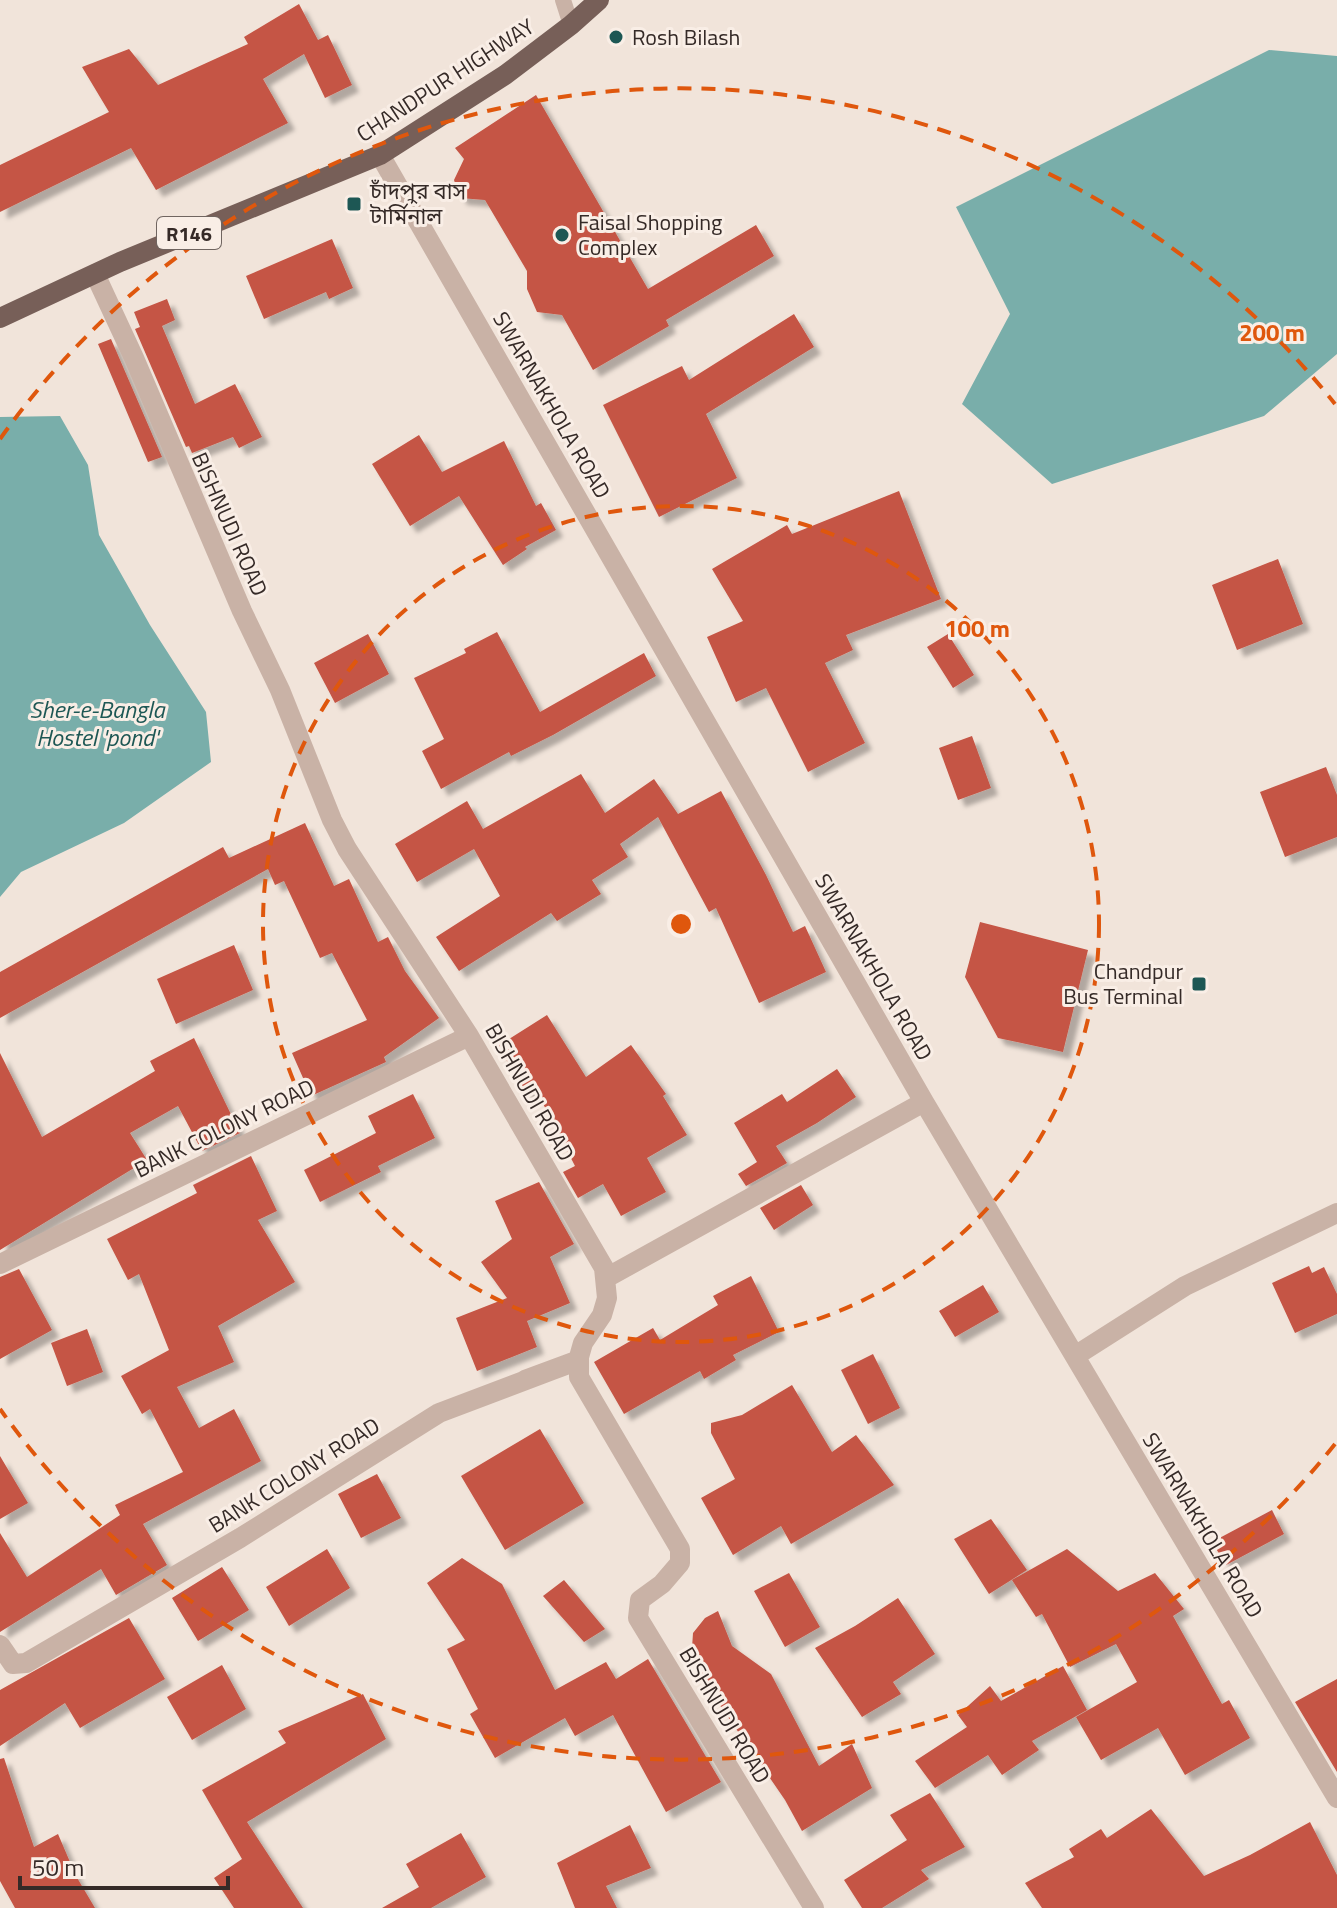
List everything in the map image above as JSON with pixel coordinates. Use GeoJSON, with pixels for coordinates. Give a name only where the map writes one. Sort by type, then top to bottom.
{"type":"FeatureCollection","features":[{"type":"Feature","properties":{"kind":"main road","name":"CHANDPUR HIGHWAY"},"geometry":{"type":"LineString","coordinates":[[0,318],[95,274],[380,155],[505,75],[599,0]]}},
{"type":"Feature","properties":{"kind":"street","name":"SWARNAKHOLA ROAD"},"geometry":{"type":"LineString","coordinates":[[380,155],[924,1102],[1337,1798]]}},
{"type":"Feature","properties":{"kind":"street","name":"BISHNUDI ROAD"},"geometry":{"type":"LineString","coordinates":[[95,274],[242,611],[280,690],[332,820],[347,849],[469,1036],[604,1268],[606,1278]]}},
{"type":"Feature","properties":{"kind":"street","name":"BANK COLONY ROAD"},"geometry":{"type":"LineString","coordinates":[[0,1264],[469,1036]]}},
{"type":"Feature","properties":{"kind":"street"},"geometry":{"type":"LineString","coordinates":[[525,1380],[579,1360],[583,1343],[602,1315],[607,1298],[606,1278],[924,1102]]}},
{"type":"Feature","properties":{"kind":"street"},"geometry":{"type":"LineString","coordinates":[[1075,1356],[1185,1286],[1337,1213]]}},
{"type":"Feature","properties":{"kind":"street","name":"BISHNUDI ROAD"},"geometry":{"type":"LineString","coordinates":[[579,1360],[582,1386],[680,1549],[680,1563],[662,1584],[640,1600],[638,1618],[814,1908]]}},
{"type":"Feature","properties":{"kind":"street","name":"BANK COLONY ROAD"},"geometry":{"type":"LineString","coordinates":[[0,1645],[13,1664],[26,1663],[240,1538],[439,1413],[579,1360]]}},
{"type":"Feature","properties":{"kind":"lane"},"geometry":{"type":"LineString","coordinates":[[563,0],[571,25]]}},
{"type":"Feature","properties":{"kind":"water"},"geometry":{"type":"Polygon","coordinates":[[[1269,50],[1337,56],[1337,354],[1264,416],[1052,484],[962,404],[1010,314],[956,207],[1269,50]]]}},
{"type":"Feature","properties":{"kind":"water","name":"Sher-e-Bangla Hostel 'pond'"},"geometry":{"type":"Polygon","coordinates":[[[60,416],[88,465],[99,535],[150,625],[206,712],[211,762],[124,823],[21,872],[0,897],[0,417],[60,416]]]}},
{"type":"Feature","properties":{"kind":"building"},"geometry":{"type":"Polygon","coordinates":[[[299,4],[318,40],[328,35],[352,85],[325,98],[304,54],[263,79],[288,123],[156,190],[131,148],[0,212],[0,165],[109,112],[82,67],[129,49],[158,85],[248,44],[244,37],[299,4]]]}},
{"type":"Feature","properties":{"kind":"building","name":"Faisal Shopping Complex"},"geometry":{"type":"Polygon","coordinates":[[[536,95],[648,289],[756,225],[774,256],[666,320],[669,326],[593,370],[562,315],[537,312],[527,289],[527,271],[485,200],[460,198],[454,180],[464,159],[455,148],[536,95]]]}},
{"type":"Feature","properties":{"kind":"building"},"geometry":{"type":"Polygon","coordinates":[[[332,239],[353,288],[329,299],[326,292],[264,319],[246,276],[332,239]]]}},
{"type":"Feature","properties":{"kind":"building"},"geometry":{"type":"Polygon","coordinates":[[[167,299],[175,320],[162,326],[195,404],[235,384],[262,437],[239,448],[233,437],[192,453],[189,446],[186,447],[135,329],[140,327],[134,312],[167,299]]]}},
{"type":"Feature","properties":{"kind":"building"},"geometry":{"type":"Polygon","coordinates":[[[794,314],[814,347],[706,414],[737,478],[659,517],[603,405],[682,366],[689,380],[794,314]]]}},
{"type":"Feature","properties":{"kind":"building"},"geometry":{"type":"Polygon","coordinates":[[[111,339],[162,457],[148,462],[98,344],[111,339]]]}},
{"type":"Feature","properties":{"kind":"building"},"geometry":{"type":"Polygon","coordinates":[[[419,435],[442,472],[504,441],[536,506],[541,503],[556,530],[525,547],[527,549],[503,565],[459,496],[410,526],[372,464],[419,435]]]}},
{"type":"Feature","properties":{"kind":"building"},"geometry":{"type":"Polygon","coordinates":[[[899,491],[941,599],[846,635],[853,650],[825,663],[865,743],[808,772],[766,688],[736,702],[707,637],[743,621],[712,569],[787,525],[792,534],[899,491]]]}},
{"type":"Feature","properties":{"kind":"building"},"geometry":{"type":"Polygon","coordinates":[[[1278,559],[1303,624],[1237,650],[1212,585],[1278,559]]]}},
{"type":"Feature","properties":{"kind":"building"},"geometry":{"type":"Polygon","coordinates":[[[497,632],[540,712],[644,653],[656,676],[553,735],[511,756],[509,752],[441,789],[422,751],[444,739],[414,678],[466,653],[464,649],[497,632]]]}},
{"type":"Feature","properties":{"kind":"building"},"geometry":{"type":"Polygon","coordinates":[[[368,634],[389,674],[335,703],[314,663],[368,634]]]}},
{"type":"Feature","properties":{"kind":"building"},"geometry":{"type":"Polygon","coordinates":[[[948,634],[974,675],[953,688],[927,647],[948,634]]]}},
{"type":"Feature","properties":{"kind":"building"},"geometry":{"type":"Polygon","coordinates":[[[972,736],[991,788],[958,800],[939,748],[972,736]]]}},
{"type":"Feature","properties":{"kind":"building"},"geometry":{"type":"Polygon","coordinates":[[[1326,767],[1337,795],[1337,837],[1285,857],[1260,792],[1326,767]]]}},
{"type":"Feature","properties":{"kind":"building"},"geometry":{"type":"Polygon","coordinates":[[[581,774],[605,813],[654,779],[678,814],[721,791],[793,932],[805,926],[826,972],[759,1003],[716,908],[709,912],[658,817],[620,844],[628,857],[592,880],[601,894],[557,921],[551,913],[459,971],[436,937],[500,896],[474,849],[417,882],[395,844],[467,801],[483,829],[581,774]]]}},
{"type":"Feature","properties":{"kind":"building"},"geometry":{"type":"Polygon","coordinates":[[[305,823],[334,886],[349,879],[378,942],[388,937],[405,971],[439,1018],[384,1057],[386,1062],[311,1096],[292,1053],[367,1020],[332,953],[320,958],[284,881],[275,885],[268,869],[0,1018],[0,972],[223,847],[229,858],[305,823]]]}},
{"type":"Feature","properties":{"kind":"building"},"geometry":{"type":"Polygon","coordinates":[[[980,922],[1088,950],[1063,1052],[998,1038],[965,977],[980,922]]]}},
{"type":"Feature","properties":{"kind":"building"},"geometry":{"type":"Polygon","coordinates":[[[234,945],[253,990],[176,1024],[157,979],[234,945]]]}},
{"type":"Feature","properties":{"kind":"building"},"geometry":{"type":"Polygon","coordinates":[[[547,1015],[586,1077],[631,1045],[666,1094],[663,1096],[687,1135],[647,1158],[666,1192],[621,1216],[603,1184],[578,1198],[563,1172],[575,1166],[535,1088],[527,1093],[498,1046],[547,1015]]]}},
{"type":"Feature","properties":{"kind":"building"},"geometry":{"type":"Polygon","coordinates":[[[194,1038],[240,1133],[202,1151],[178,1106],[130,1133],[147,1160],[0,1250],[0,1053],[42,1137],[155,1071],[150,1061],[194,1038]]]}},
{"type":"Feature","properties":{"kind":"building"},"geometry":{"type":"Polygon","coordinates":[[[837,1069],[856,1097],[776,1146],[787,1163],[746,1186],[738,1174],[757,1162],[734,1123],[782,1094],[787,1102],[837,1069]]]}},
{"type":"Feature","properties":{"kind":"building"},"geometry":{"type":"Polygon","coordinates":[[[413,1094],[435,1138],[378,1166],[381,1172],[320,1202],[304,1170],[376,1133],[368,1116],[413,1094]]]}},
{"type":"Feature","properties":{"kind":"building"},"geometry":{"type":"Polygon","coordinates":[[[251,1156],[277,1211],[258,1220],[295,1282],[218,1326],[234,1362],[177,1387],[199,1428],[234,1409],[261,1461],[143,1524],[167,1565],[116,1595],[101,1569],[0,1632],[0,1533],[27,1577],[120,1515],[115,1505],[183,1472],[150,1409],[142,1414],[121,1376],[169,1350],[139,1274],[128,1280],[107,1239],[197,1193],[193,1185],[251,1156]]]}},
{"type":"Feature","properties":{"kind":"building"},"geometry":{"type":"Polygon","coordinates":[[[539,1182],[574,1244],[550,1257],[570,1303],[527,1321],[537,1347],[477,1371],[456,1318],[507,1298],[481,1262],[512,1239],[495,1201],[539,1182]]]}},
{"type":"Feature","properties":{"kind":"building"},"geometry":{"type":"Polygon","coordinates":[[[801,1185],[813,1205],[774,1230],[760,1208],[801,1185]]]}},
{"type":"Feature","properties":{"kind":"building"},"geometry":{"type":"Polygon","coordinates":[[[1309,1266],[1312,1273],[1324,1267],[1337,1294],[1337,1314],[1295,1333],[1272,1283],[1309,1266]]]}},
{"type":"Feature","properties":{"kind":"building"},"geometry":{"type":"Polygon","coordinates":[[[19,1269],[52,1330],[0,1359],[0,1277],[19,1269]]]}},
{"type":"Feature","properties":{"kind":"building"},"geometry":{"type":"Polygon","coordinates":[[[751,1276],[779,1332],[733,1355],[736,1360],[704,1379],[700,1371],[624,1414],[594,1362],[653,1328],[660,1340],[718,1305],[713,1296],[751,1276]]]}},
{"type":"Feature","properties":{"kind":"building"},"geometry":{"type":"Polygon","coordinates":[[[983,1285],[999,1312],[955,1337],[939,1311],[983,1285]]]}},
{"type":"Feature","properties":{"kind":"building"},"geometry":{"type":"Polygon","coordinates":[[[87,1329],[103,1372],[67,1386],[51,1343],[87,1329]]]}},
{"type":"Feature","properties":{"kind":"building"},"geometry":{"type":"Polygon","coordinates":[[[873,1354],[900,1408],[868,1424],[841,1370],[873,1354]]]}},
{"type":"Feature","properties":{"kind":"building"},"geometry":{"type":"Polygon","coordinates":[[[792,1385],[832,1452],[856,1435],[894,1485],[791,1544],[781,1526],[733,1555],[701,1498],[735,1479],[711,1433],[711,1423],[742,1415],[792,1385]]]}},
{"type":"Feature","properties":{"kind":"building"},"geometry":{"type":"Polygon","coordinates":[[[540,1429],[584,1503],[505,1550],[461,1476],[540,1429]]]}},
{"type":"Feature","properties":{"kind":"building"},"geometry":{"type":"Polygon","coordinates":[[[0,1456],[28,1503],[0,1519],[0,1456]]]}},
{"type":"Feature","properties":{"kind":"building"},"geometry":{"type":"Polygon","coordinates":[[[377,1474],[401,1518],[361,1538],[338,1494],[377,1474]]]}},
{"type":"Feature","properties":{"kind":"building"},"geometry":{"type":"Polygon","coordinates":[[[1272,1510],[1284,1534],[1226,1565],[1212,1542],[1272,1510]]]}},
{"type":"Feature","properties":{"kind":"building"},"geometry":{"type":"Polygon","coordinates":[[[991,1519],[1027,1570],[989,1594],[954,1539],[991,1519]]]}},
{"type":"Feature","properties":{"kind":"building"},"geometry":{"type":"Polygon","coordinates":[[[327,1549],[350,1588],[289,1626],[266,1587],[327,1549]]]}},
{"type":"Feature","properties":{"kind":"building"},"geometry":{"type":"Polygon","coordinates":[[[1067,1549],[1118,1591],[1155,1573],[1184,1609],[1173,1616],[1222,1704],[1229,1700],[1250,1738],[1185,1775],[1158,1728],[1101,1760],[1076,1717],[1137,1682],[1116,1644],[1070,1667],[1042,1614],[1036,1617],[1012,1580],[1067,1549]]]}},
{"type":"Feature","properties":{"kind":"building"},"geometry":{"type":"Polygon","coordinates":[[[462,1558],[502,1584],[555,1690],[606,1662],[616,1679],[648,1659],[721,1782],[666,1812],[613,1715],[575,1736],[565,1718],[495,1758],[470,1714],[478,1709],[447,1649],[465,1640],[427,1583],[462,1558]]]}},
{"type":"Feature","properties":{"kind":"building"},"geometry":{"type":"Polygon","coordinates":[[[222,1567],[249,1610],[198,1641],[172,1598],[222,1567]]]}},
{"type":"Feature","properties":{"kind":"building"},"geometry":{"type":"Polygon","coordinates":[[[789,1573],[820,1627],[785,1647],[754,1591],[789,1573]]]}},
{"type":"Feature","properties":{"kind":"building"},"geometry":{"type":"Polygon","coordinates":[[[564,1580],[605,1629],[584,1642],[543,1596],[564,1580]]]}},
{"type":"Feature","properties":{"kind":"building"},"geometry":{"type":"Polygon","coordinates":[[[898,1598],[935,1654],[893,1682],[901,1694],[862,1717],[815,1648],[898,1598]]]}},
{"type":"Feature","properties":{"kind":"building"},"geometry":{"type":"Polygon","coordinates":[[[718,1611],[732,1646],[771,1674],[819,1766],[852,1744],[872,1788],[802,1831],[785,1800],[691,1663],[693,1633],[705,1618],[718,1611]]]}},
{"type":"Feature","properties":{"kind":"building"},"geometry":{"type":"Polygon","coordinates":[[[129,1618],[165,1679],[80,1728],[65,1703],[0,1746],[0,1690],[129,1618]]]}},
{"type":"Feature","properties":{"kind":"building"},"geometry":{"type":"Polygon","coordinates":[[[222,1665],[246,1709],[192,1740],[167,1697],[222,1665]]]}},
{"type":"Feature","properties":{"kind":"building"},"geometry":{"type":"Polygon","coordinates":[[[1063,1666],[1087,1710],[1032,1741],[1039,1750],[1002,1775],[988,1755],[935,1788],[915,1761],[967,1727],[958,1715],[990,1686],[1001,1701],[1063,1666]]]}},
{"type":"Feature","properties":{"kind":"building"},"geometry":{"type":"Polygon","coordinates":[[[1337,1679],[1337,1772],[1295,1702],[1337,1679]]]}},
{"type":"Feature","properties":{"kind":"building"},"geometry":{"type":"Polygon","coordinates":[[[363,1694],[386,1739],[247,1822],[303,1908],[234,1908],[214,1878],[242,1859],[202,1790],[286,1743],[278,1731],[363,1694]]]}},
{"type":"Feature","properties":{"kind":"building"},"geometry":{"type":"Polygon","coordinates":[[[4,1758],[34,1847],[58,1834],[76,1876],[95,1908],[15,1908],[0,1881],[0,1759],[4,1758]]]}},
{"type":"Feature","properties":{"kind":"building"},"geometry":{"type":"Polygon","coordinates":[[[930,1793],[965,1847],[921,1870],[929,1879],[882,1908],[862,1908],[844,1880],[907,1840],[890,1815],[930,1793]]]}},
{"type":"Feature","properties":{"kind":"building"},"geometry":{"type":"Polygon","coordinates":[[[1151,1809],[1204,1876],[1310,1822],[1337,1875],[1337,1908],[1042,1908],[1025,1883],[1074,1857],[1069,1849],[1101,1829],[1107,1838],[1151,1809]]]}},
{"type":"Feature","properties":{"kind":"building"},"geometry":{"type":"Polygon","coordinates":[[[630,1825],[651,1868],[606,1886],[617,1908],[575,1908],[557,1863],[630,1825]]]}},
{"type":"Feature","properties":{"kind":"building"},"geometry":{"type":"Polygon","coordinates":[[[461,1833],[486,1877],[431,1908],[382,1908],[419,1887],[406,1864],[461,1833]]]}},
{"type":"Feature","properties":{"kind":"place","name":"Rosh Bilash"},"geometry":{"type":"Point","coordinates":[616,37]}},
{"type":"Feature","properties":{"kind":"place","name":"চাঁদপুর বাস টার্মিনাল"},"geometry":{"type":"Point","coordinates":[354,204]}},
{"type":"Feature","properties":{"kind":"place","name":"Faisal Shopping Complex"},"geometry":{"type":"Point","coordinates":[562,235]}},
{"type":"Feature","properties":{"kind":"place","name":"Chandpur Bus Terminal"},"geometry":{"type":"Point","coordinates":[1199,984]}}]}
